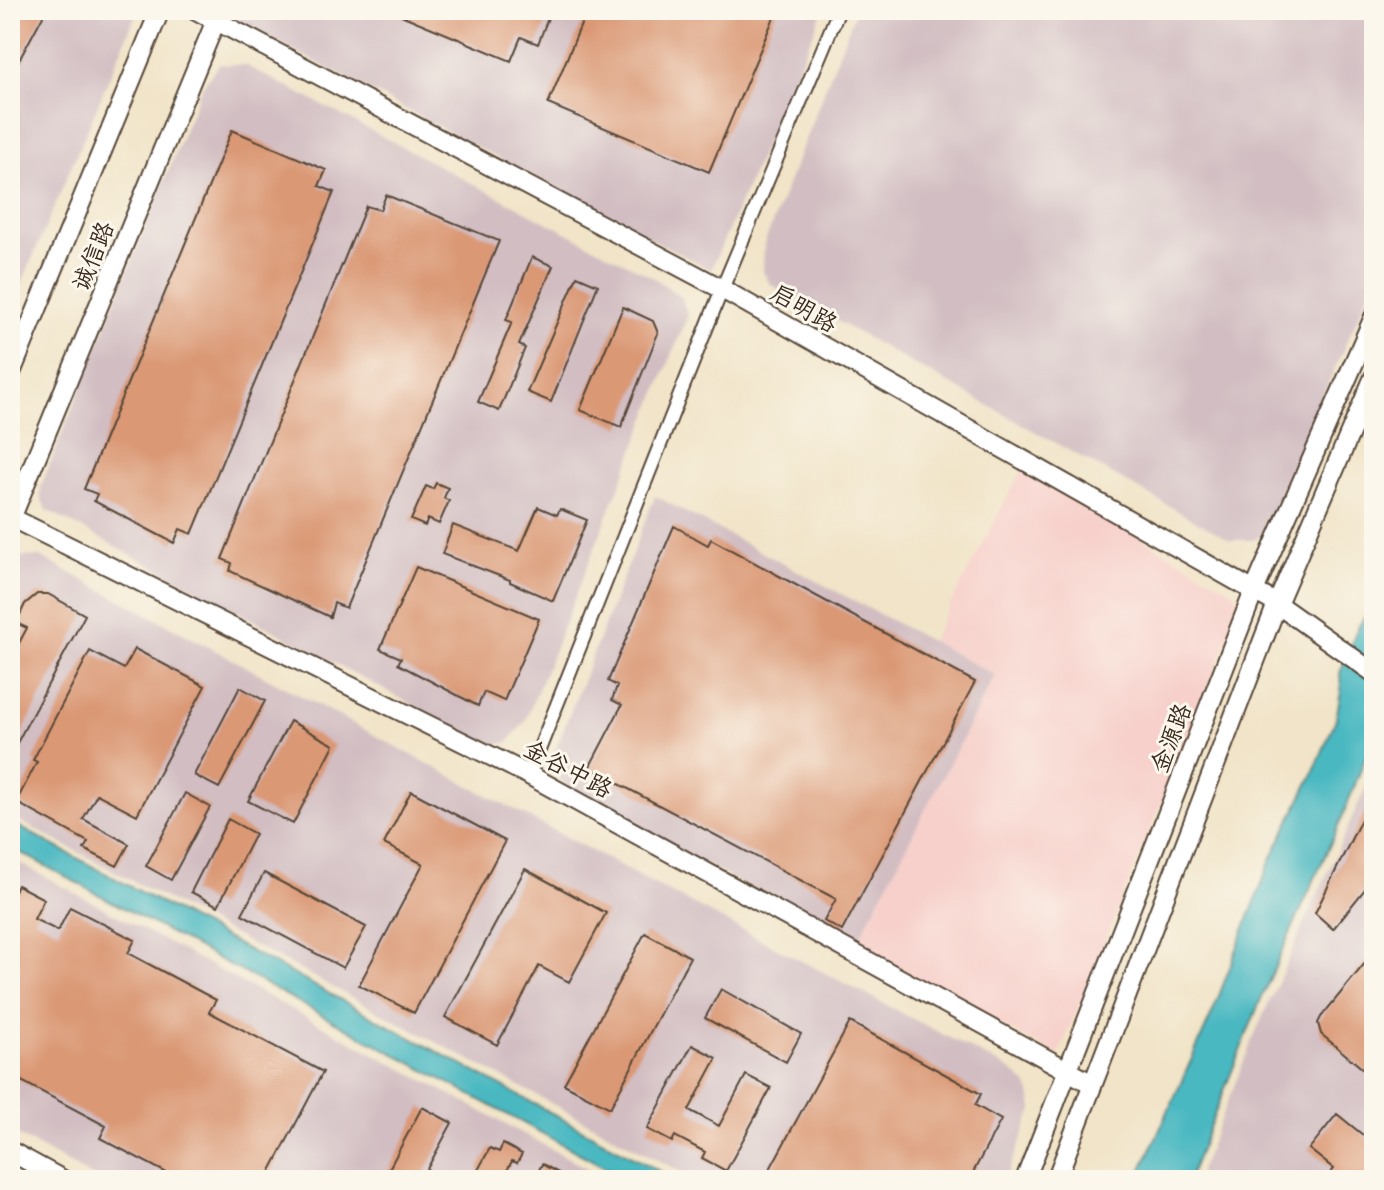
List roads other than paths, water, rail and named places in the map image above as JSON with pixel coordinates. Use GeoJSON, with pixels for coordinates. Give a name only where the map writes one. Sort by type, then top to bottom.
{"type":"FeatureCollection","features":[{"type":"Feature","properties":{"kind":"street","name":"诚信路"},"geometry":{"type":"LineString","coordinates":[[10,375],[160,10]]}},
{"type":"Feature","properties":{"kind":"street","name":"启明路"},"geometry":{"type":"LineString","coordinates":[[196,10],[218,15],[722,289],[1277,604],[1374,673]]}},
{"type":"Feature","properties":{"kind":"street"},"geometry":{"type":"LineString","coordinates":[[529,775],[722,289],[839,10]]}},
{"type":"Feature","properties":{"kind":"street","name":"诚信路"},"geometry":{"type":"LineString","coordinates":[[10,519],[218,15]]}},
{"type":"Feature","properties":{"kind":"street","name":"金源路"},"geometry":{"type":"LineString","coordinates":[[1025,1180],[1254,591],[1374,317]]}},
{"type":"Feature","properties":{"kind":"street"},"geometry":{"type":"LineString","coordinates":[[1056,1180],[1277,604],[1374,377]]}},
{"type":"Feature","properties":{"kind":"street","name":"金谷中路"},"geometry":{"type":"LineString","coordinates":[[10,519],[529,775],[1092,1084]]}},
{"type":"Feature","properties":{"kind":"street"},"geometry":{"type":"LineString","coordinates":[[10,1151],[63,1180]]}},
{"type":"Feature","properties":{"kind":"water"},"geometry":{"type":"Polygon","coordinates":[[[1374,597],[1374,736],[1341,820],[1263,994],[1188,1180],[1137,1180],[1212,1014],[1272,857],[1336,719],[1341,691],[1340,673],[1357,629],[1374,597]]]}},
{"type":"Feature","properties":{"kind":"water"},"geometry":{"type":"Polygon","coordinates":[[[10,822],[676,1180],[629,1180],[10,847],[10,822]]]}}]}
